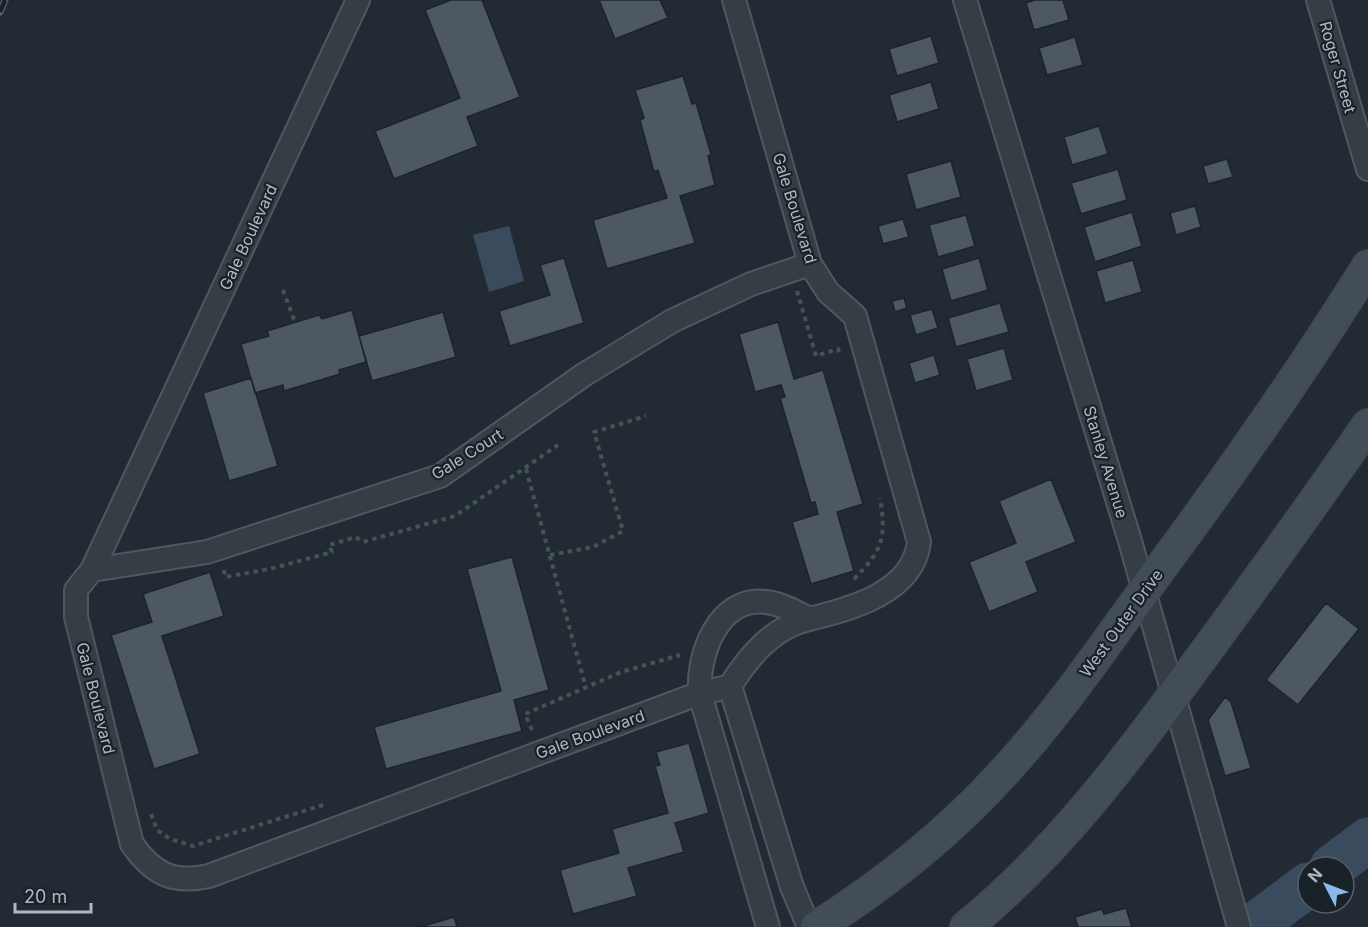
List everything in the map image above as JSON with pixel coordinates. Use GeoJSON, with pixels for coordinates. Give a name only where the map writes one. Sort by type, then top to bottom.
{"type":"FeatureCollection","features":[{"type":"Feature","properties":{"kind":"main road","name":"West Outer Drive"},"geometry":{"type":"LineString","coordinates":[[817,927],[869,894],[934,841],[1006,770],[1060,706],[1244,455],[1368,266]]}},
{"type":"Feature","properties":{"kind":"main road"},"geometry":{"type":"LineString","coordinates":[[966,927],[1048,850],[1107,784],[1368,425]]}},
{"type":"Feature","properties":{"kind":"street","name":"Gale Boulevard"},"geometry":{"type":"LineString","coordinates":[[358,0],[92,570],[76,590],[76,617],[132,844],[143,859],[157,871],[172,878],[188,881],[209,876],[700,694],[730,686],[745,662],[759,647],[796,622],[853,608],[879,595],[910,567],[917,553],[919,542],[855,316],[828,292],[810,264],[734,0]]}},
{"type":"Feature","properties":{"kind":"street","name":"Stanley Avenue"},"geometry":{"type":"LineString","coordinates":[[965,0],[1144,591],[1238,922]]}},
{"type":"Feature","properties":{"kind":"street","name":"Roger Street"},"geometry":{"type":"LineString","coordinates":[[1318,0],[1368,169]]}},
{"type":"Feature","properties":{"kind":"street","name":"Gale Court"},"geometry":{"type":"LineString","coordinates":[[92,570],[207,552],[440,476],[585,374],[672,321],[751,284],[810,264]]}},
{"type":"Feature","properties":{"kind":"street"},"geometry":{"type":"LineString","coordinates":[[768,927],[700,694],[699,678],[702,657],[710,635],[723,618],[738,607],[766,602],[786,607],[809,619]]}},
{"type":"Feature","properties":{"kind":"street"},"geometry":{"type":"LineString","coordinates":[[730,686],[792,887],[809,927]]}},
{"type":"Feature","properties":{"kind":"path"},"geometry":{"type":"LineString","coordinates":[[795,281],[816,356],[838,349],[841,360]]}},
{"type":"Feature","properties":{"kind":"path"},"geometry":{"type":"LineString","coordinates":[[283,290],[295,322]]}},
{"type":"Feature","properties":{"kind":"path"},"geometry":{"type":"LineString","coordinates":[[550,555],[593,547],[623,531],[594,432],[646,416]]}},
{"type":"Feature","properties":{"kind":"path"},"geometry":{"type":"LineString","coordinates":[[224,568],[225,577],[270,569],[332,552],[329,544],[356,537],[363,542],[455,516],[558,445]]}},
{"type":"Feature","properties":{"kind":"path"},"geometry":{"type":"LineString","coordinates":[[526,469],[586,688]]}},
{"type":"Feature","properties":{"kind":"path"},"geometry":{"type":"LineString","coordinates":[[849,584],[873,560],[885,526],[879,494]]}},
{"type":"Feature","properties":{"kind":"path"},"geometry":{"type":"LineString","coordinates":[[535,737],[525,714],[621,672],[685,653]]}},
{"type":"Feature","properties":{"kind":"path"},"geometry":{"type":"LineString","coordinates":[[147,804],[157,830],[170,839],[193,846],[331,803]]}},
{"type":"Feature","properties":{"kind":"water"},"geometry":{"type":"Polygon","coordinates":[[[509,226],[524,281],[489,292],[473,235],[509,226]]]}},
{"type":"Feature","properties":{"kind":"building"},"geometry":{"type":"Polygon","coordinates":[[[451,0],[482,0],[520,97],[467,117],[478,146],[394,179],[375,131],[460,98],[425,10],[451,0]]]}},
{"type":"Feature","properties":{"kind":"building"},"geometry":{"type":"Polygon","coordinates":[[[599,0],[660,0],[668,18],[615,39],[599,0]]]}},
{"type":"Feature","properties":{"kind":"building"},"geometry":{"type":"Polygon","coordinates":[[[1035,0],[1063,0],[1069,20],[1034,30],[1026,3],[1035,0]]]}},
{"type":"Feature","properties":{"kind":"building"},"geometry":{"type":"Polygon","coordinates":[[[931,36],[939,63],[897,76],[889,49],[931,36]]]}},
{"type":"Feature","properties":{"kind":"building"},"geometry":{"type":"Polygon","coordinates":[[[1075,37],[1083,65],[1047,75],[1039,48],[1075,37]]]}},
{"type":"Feature","properties":{"kind":"building"},"geometry":{"type":"Polygon","coordinates":[[[683,76],[692,104],[696,103],[711,154],[708,156],[715,185],[680,196],[695,243],[607,269],[593,220],[667,198],[658,170],[654,172],[640,120],[644,118],[635,90],[683,76]]]}},
{"type":"Feature","properties":{"kind":"building"},"geometry":{"type":"Polygon","coordinates":[[[931,82],[939,109],[897,122],[889,95],[931,82]]]}},
{"type":"Feature","properties":{"kind":"building"},"geometry":{"type":"Polygon","coordinates":[[[1099,126],[1108,154],[1072,165],[1064,137],[1099,126]]]}},
{"type":"Feature","properties":{"kind":"building"},"geometry":{"type":"Polygon","coordinates":[[[1227,159],[1233,177],[1208,184],[1203,166],[1227,159]]]}},
{"type":"Feature","properties":{"kind":"building"},"geometry":{"type":"Polygon","coordinates":[[[951,161],[961,197],[916,210],[906,174],[951,161]]]}},
{"type":"Feature","properties":{"kind":"building"},"geometry":{"type":"Polygon","coordinates":[[[1118,169],[1127,200],[1081,214],[1071,183],[1118,169]]]}},
{"type":"Feature","properties":{"kind":"building"},"geometry":{"type":"Polygon","coordinates":[[[1195,206],[1201,227],[1176,235],[1170,213],[1195,206]]]}},
{"type":"Feature","properties":{"kind":"building"},"geometry":{"type":"Polygon","coordinates":[[[1132,212],[1142,246],[1095,262],[1084,227],[1132,212]]]}},
{"type":"Feature","properties":{"kind":"building"},"geometry":{"type":"Polygon","coordinates":[[[966,215],[975,246],[938,257],[929,225],[966,215]]]}},
{"type":"Feature","properties":{"kind":"building"},"geometry":{"type":"Polygon","coordinates":[[[903,219],[909,237],[883,244],[878,226],[903,219]]]}},
{"type":"Feature","properties":{"kind":"building"},"geometry":{"type":"Polygon","coordinates":[[[564,258],[584,323],[510,346],[499,311],[550,295],[540,265],[564,258]]]}},
{"type":"Feature","properties":{"kind":"building"},"geometry":{"type":"Polygon","coordinates":[[[979,258],[988,290],[951,301],[942,269],[979,258]]]}},
{"type":"Feature","properties":{"kind":"building"},"geometry":{"type":"Polygon","coordinates":[[[1133,260],[1142,292],[1105,303],[1096,271],[1133,260]]]}},
{"type":"Feature","properties":{"kind":"building"},"geometry":{"type":"Polygon","coordinates":[[[904,298],[907,308],[895,312],[892,301],[904,298]]]}},
{"type":"Feature","properties":{"kind":"building"},"geometry":{"type":"Polygon","coordinates":[[[1000,303],[1009,332],[956,347],[948,318],[1000,303]]]}},
{"type":"Feature","properties":{"kind":"building"},"geometry":{"type":"Polygon","coordinates":[[[932,309],[938,328],[916,335],[910,315],[932,309]]]}},
{"type":"Feature","properties":{"kind":"building"},"geometry":{"type":"Polygon","coordinates":[[[352,310],[366,362],[339,370],[340,374],[284,391],[283,385],[255,393],[241,344],[269,336],[267,331],[319,315],[322,319],[352,310]]]}},
{"type":"Feature","properties":{"kind":"building"},"geometry":{"type":"Polygon","coordinates":[[[443,312],[456,357],[372,381],[359,336],[443,312]]]}},
{"type":"Feature","properties":{"kind":"building"},"geometry":{"type":"Polygon","coordinates":[[[778,322],[794,379],[823,370],[863,504],[837,512],[854,571],[811,584],[792,522],[818,514],[815,502],[811,503],[780,398],[785,397],[781,385],[755,392],[739,334],[778,322]]]}},
{"type":"Feature","properties":{"kind":"building"},"geometry":{"type":"Polygon","coordinates":[[[1004,348],[1013,380],[976,391],[967,359],[1004,348]]]}},
{"type":"Feature","properties":{"kind":"building"},"geometry":{"type":"Polygon","coordinates":[[[934,355],[940,375],[915,383],[909,363],[934,355]]]}},
{"type":"Feature","properties":{"kind":"building"},"geometry":{"type":"Polygon","coordinates":[[[251,378],[278,466],[229,481],[203,393],[251,378]]]}},
{"type":"Feature","properties":{"kind":"building"},"geometry":{"type":"Polygon","coordinates":[[[1051,479],[1076,542],[1026,562],[1038,592],[989,612],[969,562],[1016,543],[999,501],[1051,479]]]}},
{"type":"Feature","properties":{"kind":"building"},"geometry":{"type":"Polygon","coordinates":[[[512,557],[549,690],[514,700],[522,731],[386,769],[374,727],[501,691],[467,569],[512,557]]]}},
{"type":"Feature","properties":{"kind":"building"},"geometry":{"type":"Polygon","coordinates":[[[210,572],[224,616],[162,636],[200,754],[154,769],[111,635],[152,622],[143,594],[210,572]]]}},
{"type":"Feature","properties":{"kind":"building"},"geometry":{"type":"Polygon","coordinates":[[[1326,603],[1359,629],[1298,705],[1266,680],[1326,603]]]}},
{"type":"Feature","properties":{"kind":"building"},"geometry":{"type":"Polygon","coordinates":[[[1225,697],[1231,702],[1251,768],[1225,776],[1208,720],[1225,697]]]}},
{"type":"Feature","properties":{"kind":"building"},"geometry":{"type":"Polygon","coordinates":[[[689,743],[709,813],[675,823],[684,852],[628,868],[637,896],[573,914],[560,870],[619,853],[612,829],[668,813],[655,766],[660,765],[656,752],[689,743]]]}},
{"type":"Feature","properties":{"kind":"building"},"geometry":{"type":"Polygon","coordinates":[[[1126,908],[1132,927],[1078,927],[1075,917],[1102,909],[1104,914],[1126,908]]]}},
{"type":"Feature","properties":{"kind":"building"},"geometry":{"type":"Polygon","coordinates":[[[454,917],[457,927],[420,927],[454,917]]]}},
{"type":"Feature","properties":{"kind":"waterway"},"geometry":{"type":"LineString","coordinates":[[1348,855],[1368,840]]}},
{"type":"Feature","properties":{"kind":"waterway"},"geometry":{"type":"LineString","coordinates":[[1252,927],[1296,894]]}},
{"type":"Feature","properties":{"kind":"railway"},"geometry":{"type":"LineString","coordinates":[[0,12],[5,0]]}}]}
